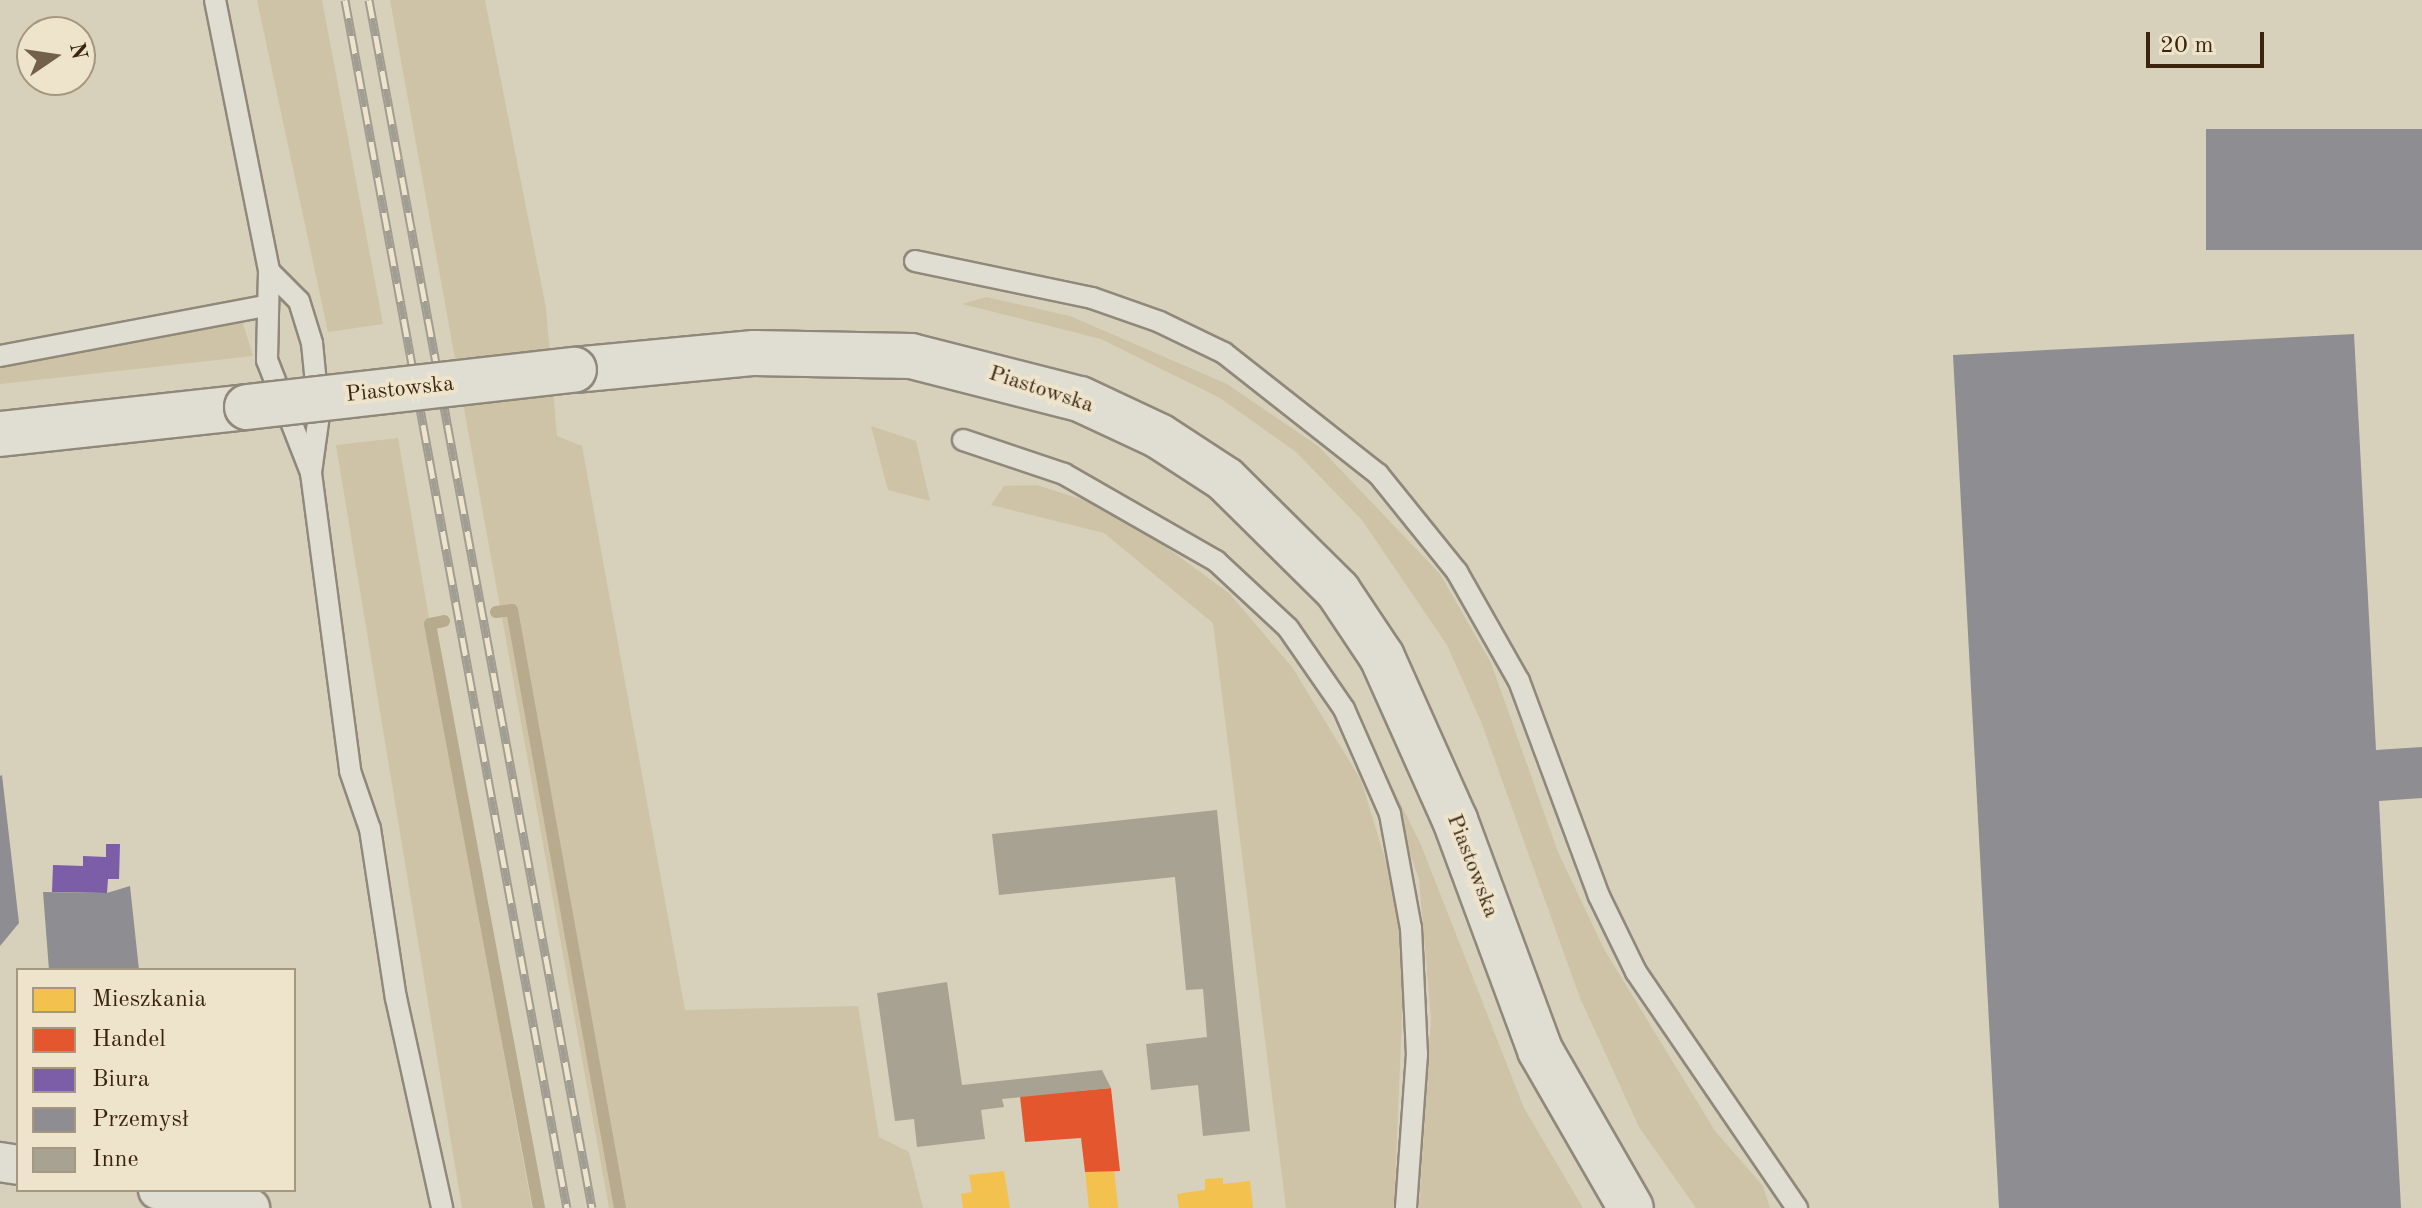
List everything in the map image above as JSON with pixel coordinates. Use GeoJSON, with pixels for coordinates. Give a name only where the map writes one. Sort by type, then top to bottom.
{"type":"FeatureCollection","features":[{"type":"Feature","properties":{"kind":"street","name":"Piastowska"},"geometry":{"type":"LineString","coordinates":[[0,434],[754,353],[911,356],[1080,399],[1159,436],[1225,479],[1338,591],[1382,657],[1455,820],[1540,1050],[1631,1208]]}},
{"type":"Feature","properties":{"kind":"street"},"geometry":{"type":"LineString","coordinates":[[169,1192],[255,1207]]}},
{"type":"Feature","properties":{"kind":"lane"},"geometry":{"type":"LineString","coordinates":[[215,0],[269,271],[264,306],[267,360],[311,473],[350,771],[370,829],[396,998],[442,1208]]}},
{"type":"Feature","properties":{"kind":"lane"},"geometry":{"type":"LineString","coordinates":[[915,261],[1092,298],[1160,322],[1224,353],[1378,474],[1457,572],[1519,681],[1599,896],[1636,972],[1797,1208]]}},
{"type":"Feature","properties":{"kind":"lane"},"geometry":{"type":"LineString","coordinates":[[269,271],[299,301],[312,343],[319,415],[311,473]]}},
{"type":"Feature","properties":{"kind":"lane"},"geometry":{"type":"LineString","coordinates":[[0,356],[264,306]]}},
{"type":"Feature","properties":{"kind":"lane"},"geometry":{"type":"LineString","coordinates":[[963,440],[1064,474],[1216,561],[1288,628],[1344,709],[1390,814],[1411,928],[1417,1054],[1406,1208]]}},
{"type":"Feature","properties":{"kind":"shaded area"},"geometry":{"type":"Polygon","coordinates":[[[257,0],[322,0],[383,324],[328,332],[257,0]]]}},
{"type":"Feature","properties":{"kind":"shaded area"},"geometry":{"type":"Polygon","coordinates":[[[390,0],[485,0],[546,308],[557,436],[582,446],[685,1010],[858,1006],[879,1137],[909,1152],[923,1208],[609,1208],[390,0]]]}},
{"type":"Feature","properties":{"kind":"shaded area"},"geometry":{"type":"Polygon","coordinates":[[[986,297],[1070,316],[1227,384],[1318,446],[1440,574],[1491,663],[1558,852],[1604,949],[1715,1131],[1763,1186],[1770,1208],[1696,1208],[1639,1127],[1580,998],[1482,724],[1447,645],[1362,520],[1296,452],[1220,398],[1101,339],[962,304],[986,297]]]}},
{"type":"Feature","properties":{"kind":"shaded area"},"geometry":{"type":"Polygon","coordinates":[[[240,314],[253,356],[0,384],[0,352],[240,314]]]}},
{"type":"Feature","properties":{"kind":"shaded area"},"geometry":{"type":"Polygon","coordinates":[[[871,426],[916,441],[930,501],[888,490],[871,426]]]}},
{"type":"Feature","properties":{"kind":"shaded area"},"geometry":{"type":"Polygon","coordinates":[[[398,438],[532,1208],[462,1208],[336,445],[398,438]]]}},
{"type":"Feature","properties":{"kind":"shaded area"},"geometry":{"type":"Polygon","coordinates":[[[1037,485],[1115,510],[1229,593],[1292,667],[1361,780],[1393,885],[1404,970],[1394,1208],[1286,1208],[1213,623],[1104,533],[991,505],[1004,486],[1037,485]]]}},
{"type":"Feature","properties":{"kind":"shaded area"},"geometry":{"type":"Polygon","coordinates":[[[1368,737],[1421,845],[1524,1108],[1583,1208],[1419,1208],[1431,1018],[1419,879],[1368,737]]]}},
{"type":"Feature","properties":{"kind":"building: Mieszkania"},"geometry":{"type":"Polygon","coordinates":[[[1114,1169],[1118,1208],[1089,1208],[1085,1172],[1114,1169]]]}},
{"type":"Feature","properties":{"kind":"building: Mieszkania"},"geometry":{"type":"Polygon","coordinates":[[[1004,1171],[1010,1208],[963,1208],[961,1194],[972,1192],[969,1175],[1004,1171]]]}},
{"type":"Feature","properties":{"kind":"building: Mieszkania"},"geometry":{"type":"Polygon","coordinates":[[[1223,1178],[1223,1184],[1250,1181],[1253,1208],[1179,1208],[1177,1194],[1205,1190],[1205,1179],[1223,1178]]]}},
{"type":"Feature","properties":{"kind":"building: Handel"},"geometry":{"type":"Polygon","coordinates":[[[1111,1088],[1120,1171],[1085,1172],[1081,1138],[1025,1142],[1020,1096],[1111,1088]]]}},
{"type":"Feature","properties":{"kind":"building: Biura"},"geometry":{"type":"Polygon","coordinates":[[[106,844],[120,844],[119,879],[108,879],[107,893],[52,892],[53,865],[83,866],[83,856],[106,857],[106,844]]]}},
{"type":"Feature","properties":{"kind":"building: Przemysł"},"geometry":{"type":"Polygon","coordinates":[[[2206,129],[2422,129],[2422,250],[2206,250],[2206,129]]]}},
{"type":"Feature","properties":{"kind":"building: Przemysł"},"geometry":{"type":"Polygon","coordinates":[[[2354,334],[2376,750],[2422,747],[2422,798],[2379,801],[2401,1208],[1999,1208],[1953,355],[2354,334]]]}},
{"type":"Feature","properties":{"kind":"building: Przemysł"},"geometry":{"type":"Polygon","coordinates":[[[0,776],[19,923],[0,946],[0,776]]]}},
{"type":"Feature","properties":{"kind":"building: Przemysł"},"geometry":{"type":"Polygon","coordinates":[[[130,886],[139,968],[49,968],[43,892],[107,893],[130,886]]]}},
{"type":"Feature","properties":{"kind":"building: Inne"},"geometry":{"type":"Polygon","coordinates":[[[1217,810],[1250,1131],[1203,1136],[1198,1085],[1151,1090],[1146,1044],[1207,1037],[1203,989],[1186,990],[1175,877],[999,895],[992,834],[1217,810]]]}},
{"type":"Feature","properties":{"kind":"building: Inne"},"geometry":{"type":"Polygon","coordinates":[[[947,982],[962,1085],[1102,1070],[1111,1088],[1002,1099],[1004,1107],[981,1110],[985,1139],[917,1147],[914,1119],[895,1121],[877,993],[947,982]]]}},
{"type":"Feature","properties":{"kind":"waterway"},"geometry":{"type":"LineString","coordinates":[[496,612],[512,610],[620,1208]]}},
{"type":"Feature","properties":{"kind":"waterway"},"geometry":{"type":"LineString","coordinates":[[444,621],[430,624],[539,1208]]}},
{"type":"Feature","properties":{"kind":"railway"},"geometry":{"type":"LineString","coordinates":[[345,0],[567,1208]]}},
{"type":"Feature","properties":{"kind":"railway"},"geometry":{"type":"LineString","coordinates":[[369,0],[592,1208]]}}]}
